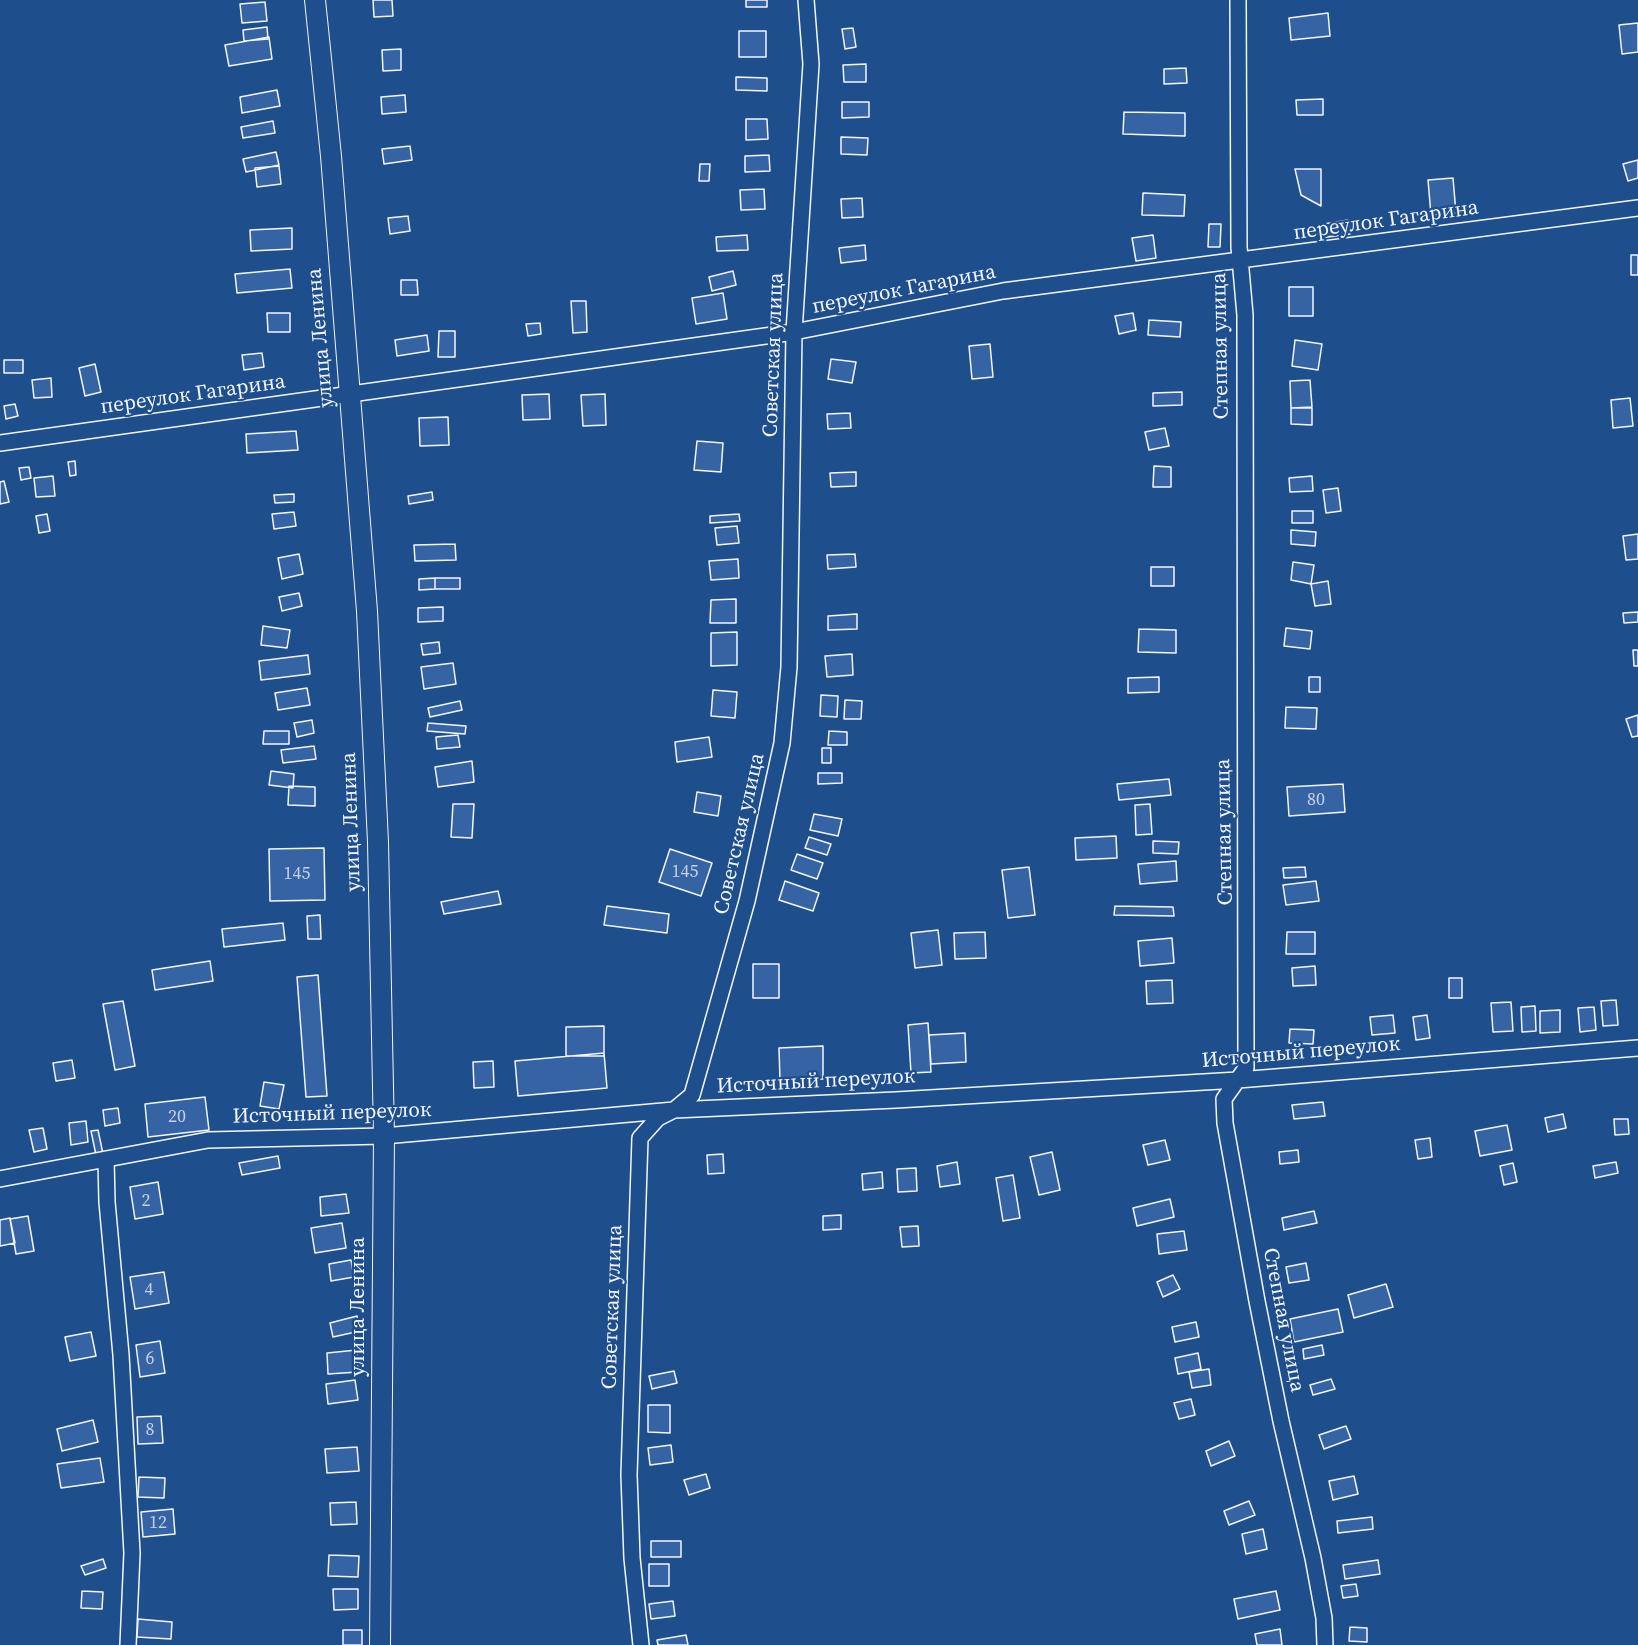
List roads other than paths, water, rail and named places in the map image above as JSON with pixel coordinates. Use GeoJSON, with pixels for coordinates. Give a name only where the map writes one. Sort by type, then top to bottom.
{"type":"FeatureCollection","features":[{"type":"Feature","properties":{"kind":"street","name":"улица Ленина"},"geometry":{"type":"LineString","coordinates":[[315,0],[332,167],[367,612],[378,842],[384,1136],[380,1645]]}},
{"type":"Feature","properties":{"kind":"street","name":"Советская улица"},"geometry":{"type":"LineString","coordinates":[[641,1645],[632,1558],[629,1475],[640,1138],[658,1118],[674,1110],[692,1095],[747,901],[782,743],[789,667],[794,332],[810,64],[806,0]]}},
{"type":"Feature","properties":{"kind":"street","name":"Степная улица"},"geometry":{"type":"LineString","coordinates":[[1238,0],[1240,262],[1245,315],[1244,686],[1248,940],[1246,1068],[1224,1099],[1225,1123],[1279,1410],[1313,1558],[1324,1618],[1325,1645]]}},
{"type":"Feature","properties":{"kind":"street","name":"переулок Гагарина"},"geometry":{"type":"LineString","coordinates":[[0,443],[794,332],[1003,291],[1240,262],[1638,208]]}},
{"type":"Feature","properties":{"kind":"street","name":"Источный переулок"},"geometry":{"type":"LineString","coordinates":[[0,1179],[208,1140],[384,1136],[674,1110],[908,1100],[1238,1080],[1638,1047]]}},
{"type":"Feature","properties":{"kind":"street"},"geometry":{"type":"LineString","coordinates":[[106,1159],[107,1202],[121,1355],[132,1553],[128,1645]]}}]}
